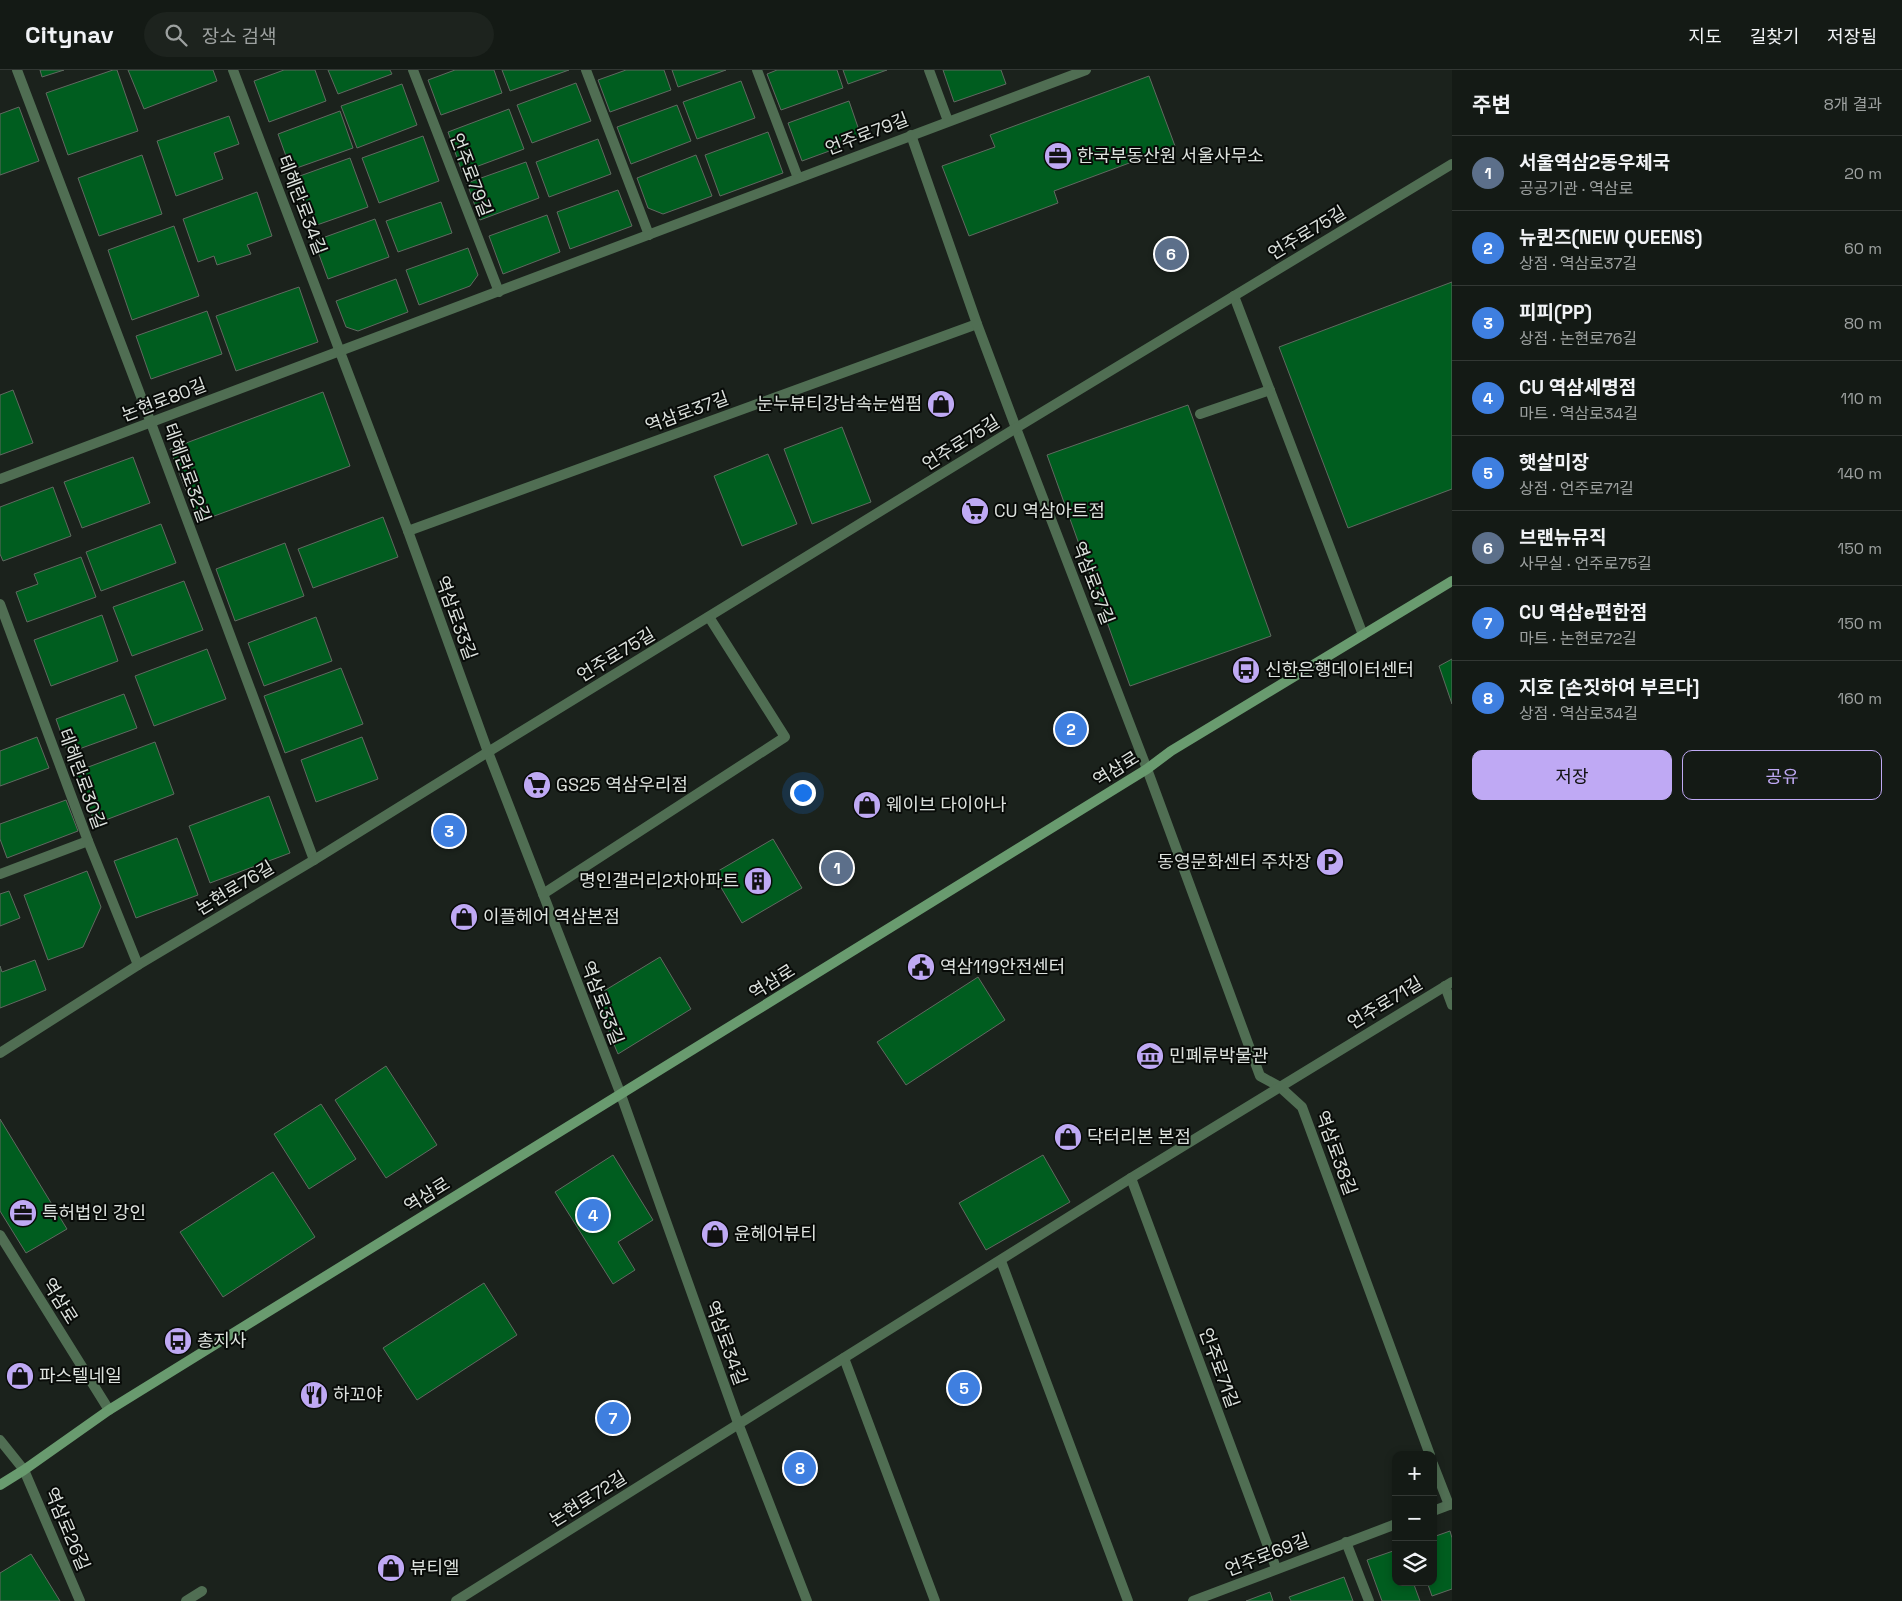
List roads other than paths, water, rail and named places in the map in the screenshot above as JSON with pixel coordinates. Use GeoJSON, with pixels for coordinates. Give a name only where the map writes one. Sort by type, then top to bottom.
{"type":"FeatureCollection","features":[{"type":"Feature","properties":{"kind":"main road","name":"역삼로"},"geometry":{"type":"LineString","coordinates":[[0,1485],[109,1410],[1147,769],[1171,751],[1452,581]]}},
{"type":"Feature","properties":{"kind":"street","name":"테헤란로32길"},"geometry":{"type":"LineString","coordinates":[[16,70],[151,423],[314,860]]}},
{"type":"Feature","properties":{"kind":"street","name":"테헤란로34길"},"geometry":{"type":"LineString","coordinates":[[233,70],[340,352]]}},
{"type":"Feature","properties":{"kind":"street","name":"언주로79길"},"geometry":{"type":"LineString","coordinates":[[413,70],[499,292]]}},
{"type":"Feature","properties":{"kind":"street"},"geometry":{"type":"LineString","coordinates":[[586,70],[649,235]]}},
{"type":"Feature","properties":{"kind":"street"},"geometry":{"type":"LineString","coordinates":[[757,70],[798,178]]}},
{"type":"Feature","properties":{"kind":"street"},"geometry":{"type":"LineString","coordinates":[[929,70],[948,122]]}},
{"type":"Feature","properties":{"kind":"street","name":"언주로79길"},"geometry":{"type":"LineString","coordinates":[[340,352],[1086,70]]}},
{"type":"Feature","properties":{"kind":"street","name":"역삼로37길"},"geometry":{"type":"LineString","coordinates":[[911,135],[977,324],[1147,769]]}},
{"type":"Feature","properties":{"kind":"street","name":"언주로75길"},"geometry":{"type":"LineString","coordinates":[[488,752],[1016,428],[1452,164]]}},
{"type":"Feature","properties":{"kind":"street"},"geometry":{"type":"LineString","coordinates":[[1234,296],[1363,635]]}},
{"type":"Feature","properties":{"kind":"street","name":"역삼로37길"},"geometry":{"type":"LineString","coordinates":[[408,531],[977,324]]}},
{"type":"Feature","properties":{"kind":"street","name":"논현로80길"},"geometry":{"type":"LineString","coordinates":[[0,479],[340,352]]}},
{"type":"Feature","properties":{"kind":"street","name":"역삼로33길"},"geometry":{"type":"LineString","coordinates":[[340,352],[408,531],[488,752],[621,1095]]}},
{"type":"Feature","properties":{"kind":"street"},"geometry":{"type":"LineString","coordinates":[[1200,414],[1270,390]]}},
{"type":"Feature","properties":{"kind":"street","name":"테헤란로30길"},"geometry":{"type":"LineString","coordinates":[[0,604],[88,841],[138,965]]}},
{"type":"Feature","properties":{"kind":"street"},"geometry":{"type":"LineString","coordinates":[[543,894],[785,737],[709,617]]}},
{"type":"Feature","properties":{"kind":"street","name":"논현로76길"},"geometry":{"type":"LineString","coordinates":[[0,1053],[138,965],[314,860],[488,752]]}},
{"type":"Feature","properties":{"kind":"street","name":"역삼로38길"},"geometry":{"type":"LineString","coordinates":[[1147,769],[1260,1076],[1280,1087],[1302,1107],[1429,1451]]}},
{"type":"Feature","properties":{"kind":"street"},"geometry":{"type":"LineString","coordinates":[[0,874],[88,841]]}},
{"type":"Feature","properties":{"kind":"street"},"geometry":{"type":"LineString","coordinates":[[1448,984],[1452,1006]]}},
{"type":"Feature","properties":{"kind":"street","name":"언주로71길"},"geometry":{"type":"LineString","coordinates":[[738,1424],[1131,1178],[1448,984]]}},
{"type":"Feature","properties":{"kind":"street","name":"역삼로34길"},"geometry":{"type":"LineString","coordinates":[[621,1095],[738,1424],[807,1601]]}},
{"type":"Feature","properties":{"kind":"street","name":"언주로71길"},"geometry":{"type":"LineString","coordinates":[[1131,1178],[1276,1568]]}},
{"type":"Feature","properties":{"kind":"street","name":"역삼로"},"geometry":{"type":"LineString","coordinates":[[0,1234],[109,1410]]}},
{"type":"Feature","properties":{"kind":"street"},"geometry":{"type":"LineString","coordinates":[[1001,1261],[1128,1601]]}},
{"type":"Feature","properties":{"kind":"street"},"geometry":{"type":"LineString","coordinates":[[844,1358],[934,1601]]}},
{"type":"Feature","properties":{"kind":"street","name":"논현로72길"},"geometry":{"type":"LineString","coordinates":[[456,1601],[738,1424]]}},
{"type":"Feature","properties":{"kind":"street","name":"역삼로26길"},"geometry":{"type":"LineString","coordinates":[[0,1440],[24,1470],[80,1601]]}},
{"type":"Feature","properties":{"kind":"street"},"geometry":{"type":"LineString","coordinates":[[1437,1473],[1450,1504],[1437,1509]]}},
{"type":"Feature","properties":{"kind":"street","name":"언주로69길"},"geometry":{"type":"LineString","coordinates":[[1197,1600],[1276,1568],[1392,1525]]}},
{"type":"Feature","properties":{"kind":"street"},"geometry":{"type":"LineString","coordinates":[[1346,1542],[1369,1601]]}},
{"type":"Feature","properties":{"kind":"street"},"geometry":{"type":"LineString","coordinates":[[186,1601],[202,1591]]}},
{"type":"Feature","properties":{"kind":"place","name":"한국부동산원 서울사무소"},"geometry":{"type":"Point","coordinates":[1058,156]}},
{"type":"Feature","properties":{"kind":"place","name":"브랜뉴뮤직"},"geometry":{"type":"Point","coordinates":[1171,254]}},
{"type":"Feature","properties":{"kind":"place","name":"눈누뷰티강남속눈썹펌"},"geometry":{"type":"Point","coordinates":[941,404]}},
{"type":"Feature","properties":{"kind":"place","name":"CU 역삼아트점"},"geometry":{"type":"Point","coordinates":[975,511]}},
{"type":"Feature","properties":{"kind":"place","name":"신한은행데이터센터"},"geometry":{"type":"Point","coordinates":[1246,670]}},
{"type":"Feature","properties":{"kind":"place","name":"뉴퀸즈(NEW QUEENS)"},"geometry":{"type":"Point","coordinates":[1071,729]}},
{"type":"Feature","properties":{"kind":"place","name":"GS25 역삼우리점"},"geometry":{"type":"Point","coordinates":[537,785]}},
{"type":"Feature","properties":{"kind":"place","name":"웨이브 다이아나"},"geometry":{"type":"Point","coordinates":[867,805]}},
{"type":"Feature","properties":{"kind":"place","name":"피피(PP)"},"geometry":{"type":"Point","coordinates":[449,831]}},
{"type":"Feature","properties":{"kind":"place","name":"동영문화센터 주차장"},"geometry":{"type":"Point","coordinates":[1330,862]}},
{"type":"Feature","properties":{"kind":"place","name":"서울역삼2동우체국"},"geometry":{"type":"Point","coordinates":[837,868]}},
{"type":"Feature","properties":{"kind":"place","name":"명인갤러리2차아파트"},"geometry":{"type":"Point","coordinates":[758,881]}},
{"type":"Feature","properties":{"kind":"place","name":"이플헤어 역삼본점"},"geometry":{"type":"Point","coordinates":[464,917]}},
{"type":"Feature","properties":{"kind":"place","name":"역삼119안전센터"},"geometry":{"type":"Point","coordinates":[921,967]}},
{"type":"Feature","properties":{"kind":"place","name":"민폐류박물관"},"geometry":{"type":"Point","coordinates":[1150,1056]}},
{"type":"Feature","properties":{"kind":"place","name":"닥터리본 본점"},"geometry":{"type":"Point","coordinates":[1068,1137]}},
{"type":"Feature","properties":{"kind":"place","name":"특허법인 강인"},"geometry":{"type":"Point","coordinates":[23,1213]}},
{"type":"Feature","properties":{"kind":"place","name":"CU 역삼세명점"},"geometry":{"type":"Point","coordinates":[593,1215]}},
{"type":"Feature","properties":{"kind":"place","name":"윤헤어뷰티"},"geometry":{"type":"Point","coordinates":[715,1234]}},
{"type":"Feature","properties":{"kind":"place","name":"총지사"},"geometry":{"type":"Point","coordinates":[178,1341]}},
{"type":"Feature","properties":{"kind":"place","name":"파스텔네일"},"geometry":{"type":"Point","coordinates":[20,1376]}},
{"type":"Feature","properties":{"kind":"place","name":"햇살미장"},"geometry":{"type":"Point","coordinates":[964,1388]}},
{"type":"Feature","properties":{"kind":"place","name":"하꼬야"},"geometry":{"type":"Point","coordinates":[314,1395]}},
{"type":"Feature","properties":{"kind":"place","name":"CU 역삼e편한점"},"geometry":{"type":"Point","coordinates":[613,1418]}},
{"type":"Feature","properties":{"kind":"place","name":"지호 [손짓하여 부르다]"},"geometry":{"type":"Point","coordinates":[800,1468]}},
{"type":"Feature","properties":{"kind":"place","name":"뷰티엘"},"geometry":{"type":"Point","coordinates":[391,1568]}}]}
